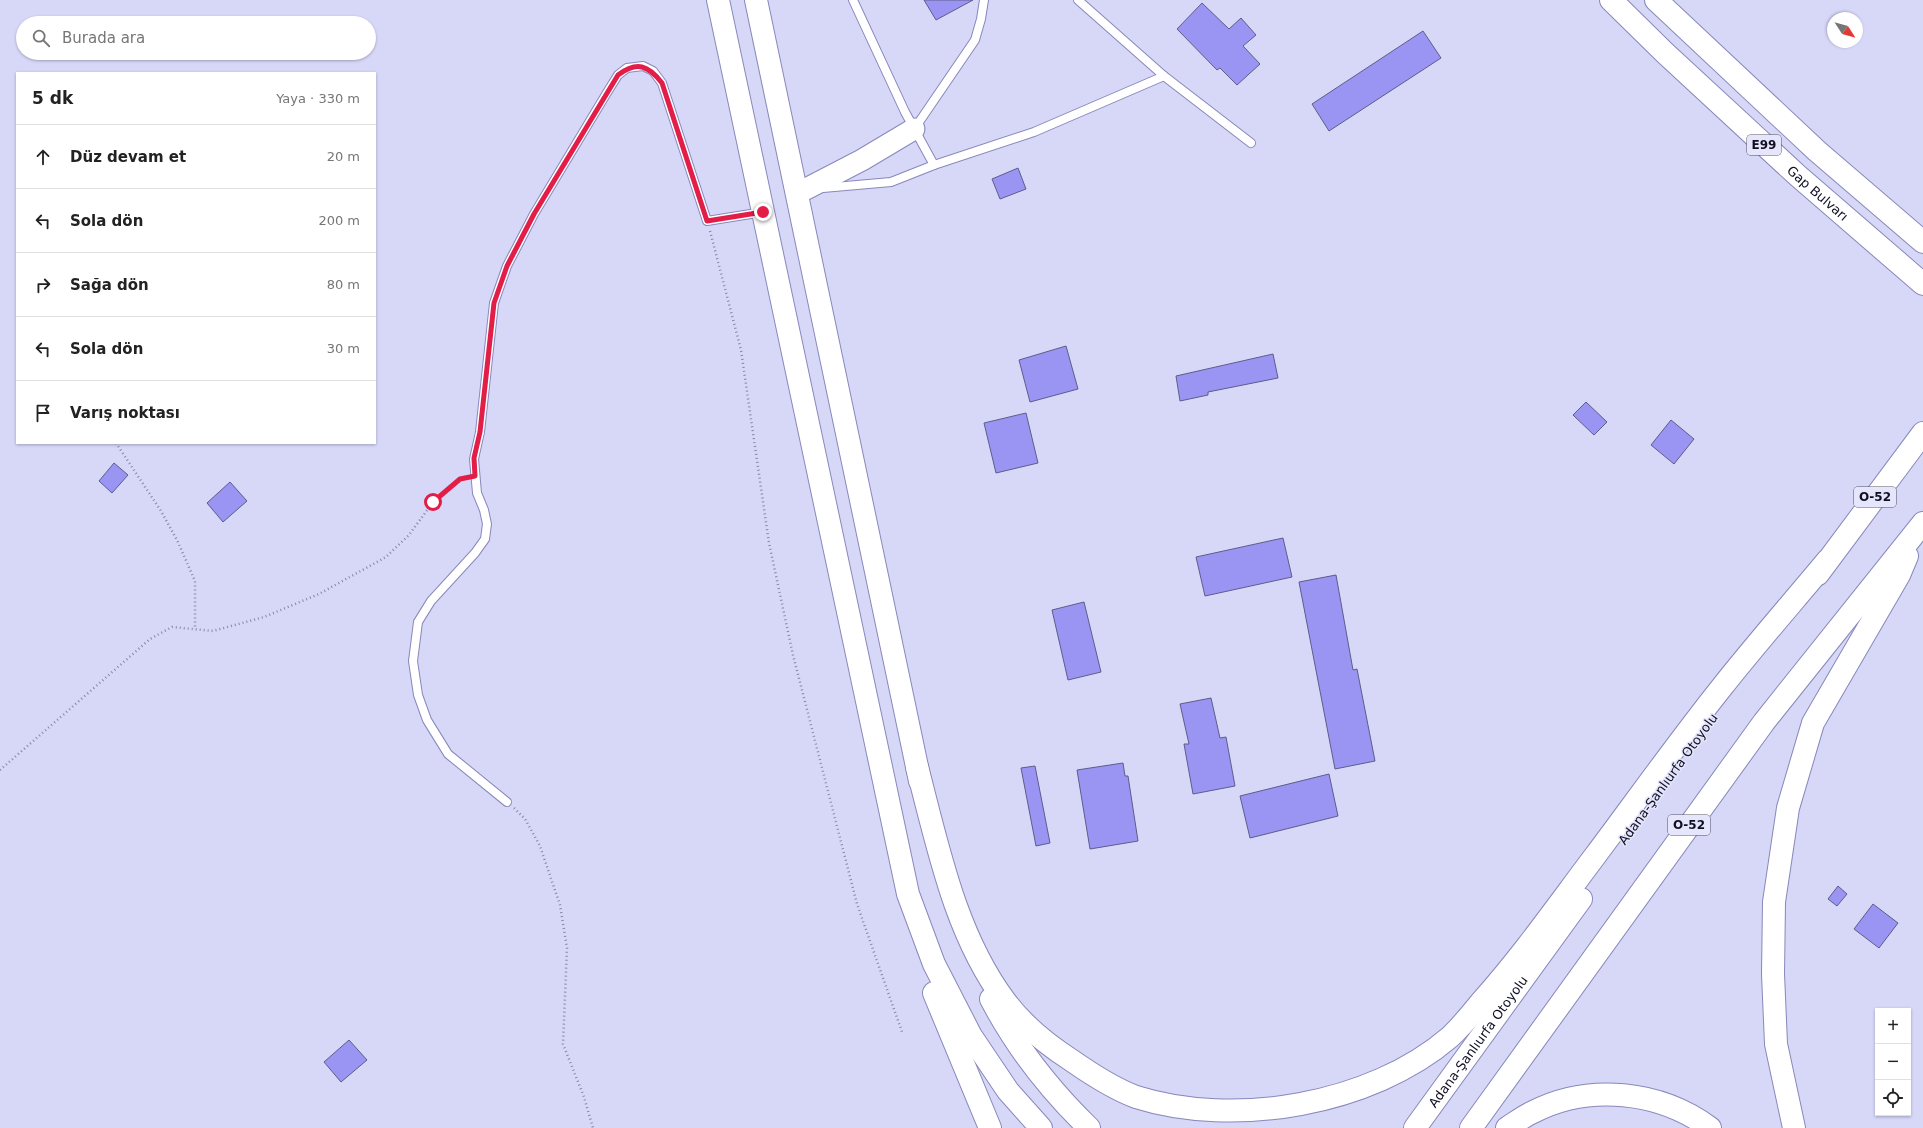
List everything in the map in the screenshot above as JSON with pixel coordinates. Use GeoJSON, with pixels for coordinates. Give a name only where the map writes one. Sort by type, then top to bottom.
{"type":"FeatureCollection","features":[{"type":"Feature","properties":{"kind":"highway"},"geometry":{"type":"LineString","coordinates":[[718,0],[908,894],[934,964],[971,1036],[1008,1091],[1041,1128]]}},
{"type":"Feature","properties":{"kind":"highway"},"geometry":{"type":"LineString","coordinates":[[756,0],[801,190],[916,767],[941,884],[966,950],[1001,1018],[1036,1070],[1089,1128]]}},
{"type":"Feature","properties":{"kind":"highway","name":"Gap Bulvarı"},"geometry":{"type":"LineString","coordinates":[[1611,0],[1665,53],[1796,175],[1923,284]]}},
{"type":"Feature","properties":{"kind":"highway","name":"E99"},"geometry":{"type":"LineString","coordinates":[[1656,0],[1817,151],[1923,242]]}},
{"type":"Feature","properties":{"kind":"highway","name":"Adana-Şanlıurfa Otoyolu"},"geometry":{"type":"LineString","coordinates":[[1415,1128],[1827,561],[1923,433]]}},
{"type":"Feature","properties":{"kind":"highway"},"geometry":{"type":"LineString","coordinates":[[1794,1128],[1776,1044],[1773,974],[1774,902],[1788,808],[1813,724],[1899,575],[1920,526]]}},
{"type":"Feature","properties":{"kind":"highway","name":"O-52"},"geometry":{"type":"LineString","coordinates":[[1471,1128],[1764,722],[1920,526]]}},
{"type":"Feature","properties":{"kind":"highway"},"geometry":{"type":"LineString","coordinates":[[916,767],[949,885],[968,935],[985,972],[1006,1003],[1033,1032],[1061,1054],[1100,1080],[1137,1098],[1178,1108],[1214,1113],[1255,1113],[1302,1106],[1337,1098],[1378,1083],[1417,1063],[1452,1035],[1505,976],[1720,688],[1827,561]]}},
{"type":"Feature","properties":{"kind":"highway"},"geometry":{"type":"LineString","coordinates":[[883,774],[903,895],[925,970],[990,1128]]}},
{"type":"Feature","properties":{"kind":"highway"},"geometry":{"type":"LineString","coordinates":[[1507,1128],[1534,1111],[1572,1098],[1606,1094],[1645,1097],[1675,1106],[1710,1128]]}},
{"type":"Feature","properties":{"kind":"street"},"geometry":{"type":"LineString","coordinates":[[801,190],[862,160],[914,129]]}},
{"type":"Feature","properties":{"kind":"lane"},"geometry":{"type":"LineString","coordinates":[[853,0],[914,129],[934,165]]}},
{"type":"Feature","properties":{"kind":"lane"},"geometry":{"type":"LineString","coordinates":[[914,129],[975,40],[981,19],[984,0]]}},
{"type":"Feature","properties":{"kind":"lane"},"geometry":{"type":"LineString","coordinates":[[1078,0],[1164,76],[1251,143]]}},
{"type":"Feature","properties":{"kind":"lane"},"geometry":{"type":"LineString","coordinates":[[507,802],[448,754],[427,720],[418,695],[413,661],[418,622],[431,601],[485,540],[487,524],[484,510],[477,493],[474,458],[480,432],[494,303],[507,266],[534,214],[608,91],[618,75],[627,68],[643,66],[653,71],[662,83],[707,221],[763,212]]}},
{"type":"Feature","properties":{"kind":"lane"},"geometry":{"type":"LineString","coordinates":[[801,190],[891,182],[934,165],[1034,132],[1164,76]]}},
{"type":"Feature","properties":{"kind":"path"},"geometry":{"type":"LineString","coordinates":[[707,221],[741,350],[769,543],[793,655],[857,904],[902,1032]]}},
{"type":"Feature","properties":{"kind":"path"},"geometry":{"type":"LineString","coordinates":[[117,444],[161,511],[177,540],[195,581],[195,629]]}},
{"type":"Feature","properties":{"kind":"path"},"geometry":{"type":"LineString","coordinates":[[0,770],[150,639],[172,627],[213,631],[264,617],[319,594],[386,557],[409,535],[433,502],[460,479],[475,476]]}},
{"type":"Feature","properties":{"kind":"path"},"geometry":{"type":"LineString","coordinates":[[507,802],[525,819],[540,846],[560,905],[567,948],[563,1044],[584,1097],[593,1128]]}},
{"type":"Feature","properties":{"kind":"building"},"geometry":{"type":"Polygon","coordinates":[[[924,0],[973,0],[936,20],[924,0]]]}},
{"type":"Feature","properties":{"kind":"building"},"geometry":{"type":"Polygon","coordinates":[[[1202,3],[1229,29],[1241,18],[1256,35],[1243,46],[1260,64],[1237,85],[1220,68],[1217,70],[1177,29],[1202,3]]]}},
{"type":"Feature","properties":{"kind":"building"},"geometry":{"type":"Polygon","coordinates":[[[1423,31],[1441,58],[1329,131],[1312,104],[1423,31]]]}},
{"type":"Feature","properties":{"kind":"building"},"geometry":{"type":"Polygon","coordinates":[[[1018,168],[1026,189],[1000,199],[992,179],[1018,168]]]}},
{"type":"Feature","properties":{"kind":"building"},"geometry":{"type":"Polygon","coordinates":[[[1066,346],[1078,389],[1030,402],[1019,360],[1066,346]]]}},
{"type":"Feature","properties":{"kind":"building"},"geometry":{"type":"Polygon","coordinates":[[[1273,354],[1278,378],[1208,392],[1208,395],[1180,401],[1176,376],[1273,354]]]}},
{"type":"Feature","properties":{"kind":"building"},"geometry":{"type":"Polygon","coordinates":[[[1586,402],[1607,422],[1594,435],[1573,415],[1586,402]]]}},
{"type":"Feature","properties":{"kind":"building"},"geometry":{"type":"Polygon","coordinates":[[[1026,413],[1038,463],[996,473],[984,423],[1026,413]]]}},
{"type":"Feature","properties":{"kind":"building"},"geometry":{"type":"Polygon","coordinates":[[[1671,420],[1694,439],[1674,464],[1651,445],[1671,420]]]}},
{"type":"Feature","properties":{"kind":"building"},"geometry":{"type":"Polygon","coordinates":[[[114,463],[128,475],[112,493],[99,481],[114,463]]]}},
{"type":"Feature","properties":{"kind":"building"},"geometry":{"type":"Polygon","coordinates":[[[230,482],[247,501],[223,522],[207,503],[230,482]]]}},
{"type":"Feature","properties":{"kind":"building"},"geometry":{"type":"Polygon","coordinates":[[[1283,538],[1292,577],[1205,596],[1196,557],[1283,538]]]}},
{"type":"Feature","properties":{"kind":"building"},"geometry":{"type":"Polygon","coordinates":[[[1336,575],[1353,670],[1357,669],[1375,761],[1335,769],[1299,582],[1336,575]]]}},
{"type":"Feature","properties":{"kind":"building"},"geometry":{"type":"Polygon","coordinates":[[[1084,602],[1101,672],[1068,680],[1052,610],[1084,602]]]}},
{"type":"Feature","properties":{"kind":"building"},"geometry":{"type":"Polygon","coordinates":[[[1211,698],[1220,738],[1226,737],[1235,786],[1193,794],[1184,744],[1189,744],[1180,704],[1211,698]]]}},
{"type":"Feature","properties":{"kind":"building"},"geometry":{"type":"Polygon","coordinates":[[[1123,763],[1125,776],[1128,776],[1138,841],[1090,849],[1077,770],[1123,763]]]}},
{"type":"Feature","properties":{"kind":"building"},"geometry":{"type":"Polygon","coordinates":[[[1035,766],[1050,843],[1036,846],[1021,768],[1035,766]]]}},
{"type":"Feature","properties":{"kind":"building"},"geometry":{"type":"Polygon","coordinates":[[[1329,774],[1338,816],[1250,838],[1240,796],[1329,774]]]}},
{"type":"Feature","properties":{"kind":"building"},"geometry":{"type":"Polygon","coordinates":[[[1838,886],[1847,894],[1837,906],[1828,899],[1838,886]]]}},
{"type":"Feature","properties":{"kind":"building"},"geometry":{"type":"Polygon","coordinates":[[[1873,904],[1898,923],[1879,948],[1854,929],[1873,904]]]}},
{"type":"Feature","properties":{"kind":"building"},"geometry":{"type":"Polygon","coordinates":[[[349,1040],[367,1060],[341,1082],[324,1062],[349,1040]]]}},
{"type":"Feature","properties":{"kind":"route"},"geometry":{"type":"LineString","coordinates":[[433,502],[460,479],[475,476],[474,458],[480,432],[494,303],[507,266],[534,214],[618,75],[627,68],[643,66],[653,71],[662,83],[707,221],[763,212]]}}]}
